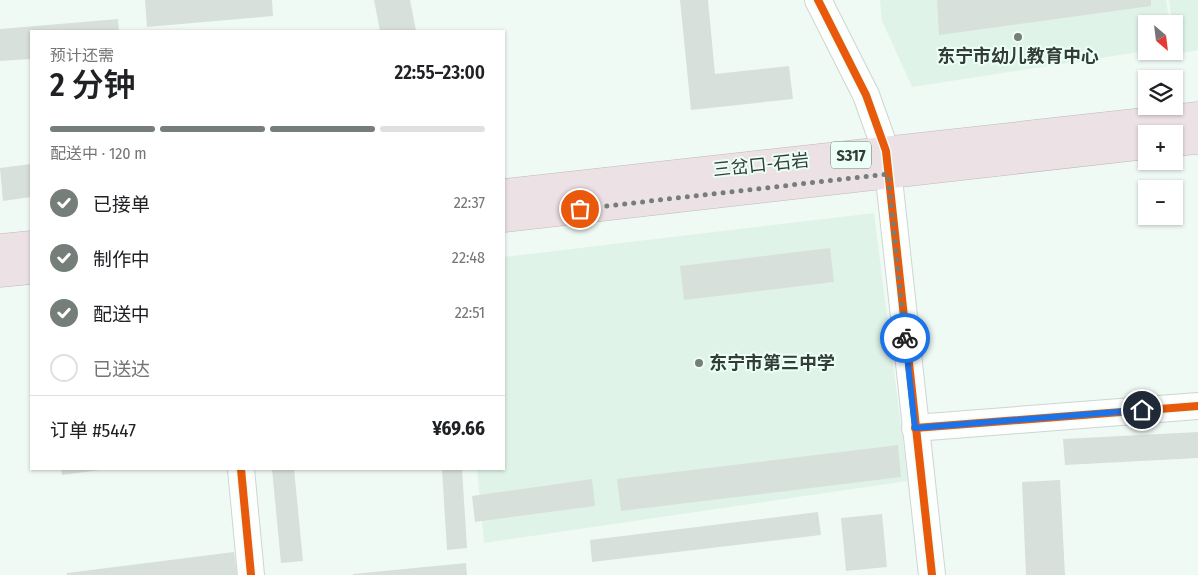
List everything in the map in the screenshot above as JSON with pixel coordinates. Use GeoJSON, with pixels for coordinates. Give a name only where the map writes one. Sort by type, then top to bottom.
{"type":"FeatureCollection","features":[{"type":"Feature","properties":{"kind":"highway","name":"三岔口-石岩"},"geometry":{"type":"LineString","coordinates":[[505,218],[1198,116]]}},
{"type":"Feature","properties":{"kind":"highway"},"geometry":{"type":"LineString","coordinates":[[1183,141],[1198,140]]}},
{"type":"Feature","properties":{"kind":"highway","name":"三岔口-石岩"},"geometry":{"type":"LineString","coordinates":[[505,194],[887,163],[1138,146]]}},
{"type":"Feature","properties":{"kind":"highway"},"geometry":{"type":"LineString","coordinates":[[0,248],[30,245]]}},
{"type":"Feature","properties":{"kind":"highway"},"geometry":{"type":"LineString","coordinates":[[0,273],[30,270]]}},
{"type":"Feature","properties":{"kind":"street"},"geometry":{"type":"LineString","coordinates":[[818,0],[866,96],[887,163],[932,575]]}},
{"type":"Feature","properties":{"kind":"street"},"geometry":{"type":"LineString","coordinates":[[915,428],[1198,406]]}},
{"type":"Feature","properties":{"kind":"street"},"geometry":{"type":"LineString","coordinates":[[241,470],[251,575]]}},
{"type":"Feature","properties":{"kind":"shaded area","name":"东宁市幼儿教育中心"},"geometry":{"type":"Polygon","coordinates":[[[880,0],[1166,0],[1168,15],[1138,15],[1138,52],[912,87],[882,21],[880,0]]]}},
{"type":"Feature","properties":{"kind":"shaded area"},"geometry":{"type":"Polygon","coordinates":[[[1169,0],[1198,0],[1198,50],[1183,53],[1183,15],[1171,15],[1169,0]]]}},
{"type":"Feature","properties":{"kind":"shaded area","name":"东宁市第三中学"},"geometry":{"type":"Polygon","coordinates":[[[874,213],[908,481],[484,543],[477,470],[505,470],[505,257],[874,213]]]}},
{"type":"Feature","properties":{"kind":"building"},"geometry":{"type":"Polygon","coordinates":[[[145,0],[272,0],[273,16],[147,27],[145,0]]]}},
{"type":"Feature","properties":{"kind":"building"},"geometry":{"type":"Polygon","coordinates":[[[374,0],[410,0],[416,30],[380,30],[374,0]]]}},
{"type":"Feature","properties":{"kind":"building"},"geometry":{"type":"Polygon","coordinates":[[[680,0],[708,0],[715,74],[789,66],[793,99],[691,110],[680,0]]]}},
{"type":"Feature","properties":{"kind":"building"},"geometry":{"type":"Polygon","coordinates":[[[937,0],[1151,0],[1151,6],[939,35],[937,0]]]}},
{"type":"Feature","properties":{"kind":"building"},"geometry":{"type":"Polygon","coordinates":[[[118,19],[119,30],[30,30],[30,59],[0,61],[0,29],[118,19]]]}},
{"type":"Feature","properties":{"kind":"building"},"geometry":{"type":"Polygon","coordinates":[[[30,164],[30,197],[3,201],[0,168],[30,164]]]}},
{"type":"Feature","properties":{"kind":"building"},"geometry":{"type":"Polygon","coordinates":[[[830,248],[834,282],[684,300],[680,266],[830,248]]]}},
{"type":"Feature","properties":{"kind":"building"},"geometry":{"type":"Polygon","coordinates":[[[1198,432],[1198,458],[1065,465],[1063,439],[1198,432]]]}},
{"type":"Feature","properties":{"kind":"building"},"geometry":{"type":"Polygon","coordinates":[[[898,445],[901,477],[621,511],[617,479],[898,445]]]}},
{"type":"Feature","properties":{"kind":"building"},"geometry":{"type":"Polygon","coordinates":[[[61,470],[100,470],[62,475],[61,470]]]}},
{"type":"Feature","properties":{"kind":"building"},"geometry":{"type":"Polygon","coordinates":[[[272,470],[294,470],[303,561],[281,563],[272,470]]]}},
{"type":"Feature","properties":{"kind":"building"},"geometry":{"type":"Polygon","coordinates":[[[442,470],[462,470],[467,548],[447,550],[442,470]]]}},
{"type":"Feature","properties":{"kind":"building"},"geometry":{"type":"Polygon","coordinates":[[[592,479],[595,506],[475,522],[472,496],[592,479]]]}},
{"type":"Feature","properties":{"kind":"building"},"geometry":{"type":"Polygon","coordinates":[[[1060,480],[1065,575],[1026,575],[1022,482],[1060,480]]]}},
{"type":"Feature","properties":{"kind":"building"},"geometry":{"type":"Polygon","coordinates":[[[818,512],[821,535],[592,562],[590,540],[818,512]]]}},
{"type":"Feature","properties":{"kind":"building"},"geometry":{"type":"Polygon","coordinates":[[[882,514],[887,567],[846,571],[841,518],[882,514]]]}},
{"type":"Feature","properties":{"kind":"building"},"geometry":{"type":"Polygon","coordinates":[[[234,552],[237,575],[67,575],[67,573],[234,552]]]}},
{"type":"Feature","properties":{"kind":"building"},"geometry":{"type":"Polygon","coordinates":[[[466,563],[467,575],[353,575],[353,574],[466,563]]]}},
{"type":"Feature","properties":{"kind":"cycle path"},"geometry":{"type":"LineString","coordinates":[[818,0],[866,95],[886,151],[932,575]]}},
{"type":"Feature","properties":{"kind":"cycle path"},"geometry":{"type":"LineString","coordinates":[[915,428],[1198,406]]}},
{"type":"Feature","properties":{"kind":"cycle path"},"geometry":{"type":"LineString","coordinates":[[241,470],[251,575]]}},
{"type":"Feature","properties":{"kind":"way so far"},"geometry":{"type":"LineString","coordinates":[[580,209],[888,174],[905,338]]}},
{"type":"Feature","properties":{"kind":"place","name":"东宁市幼儿教育中心"},"geometry":{"type":"Point","coordinates":[1018,37]}},
{"type":"Feature","properties":{"kind":"place","name":"东宁市第三中学"},"geometry":{"type":"Point","coordinates":[699,363]}},
{"type":"Feature","properties":{"kind":"route"},"geometry":{"type":"LineString","coordinates":[[905,338],[915,428],[1142,410]]}}]}
